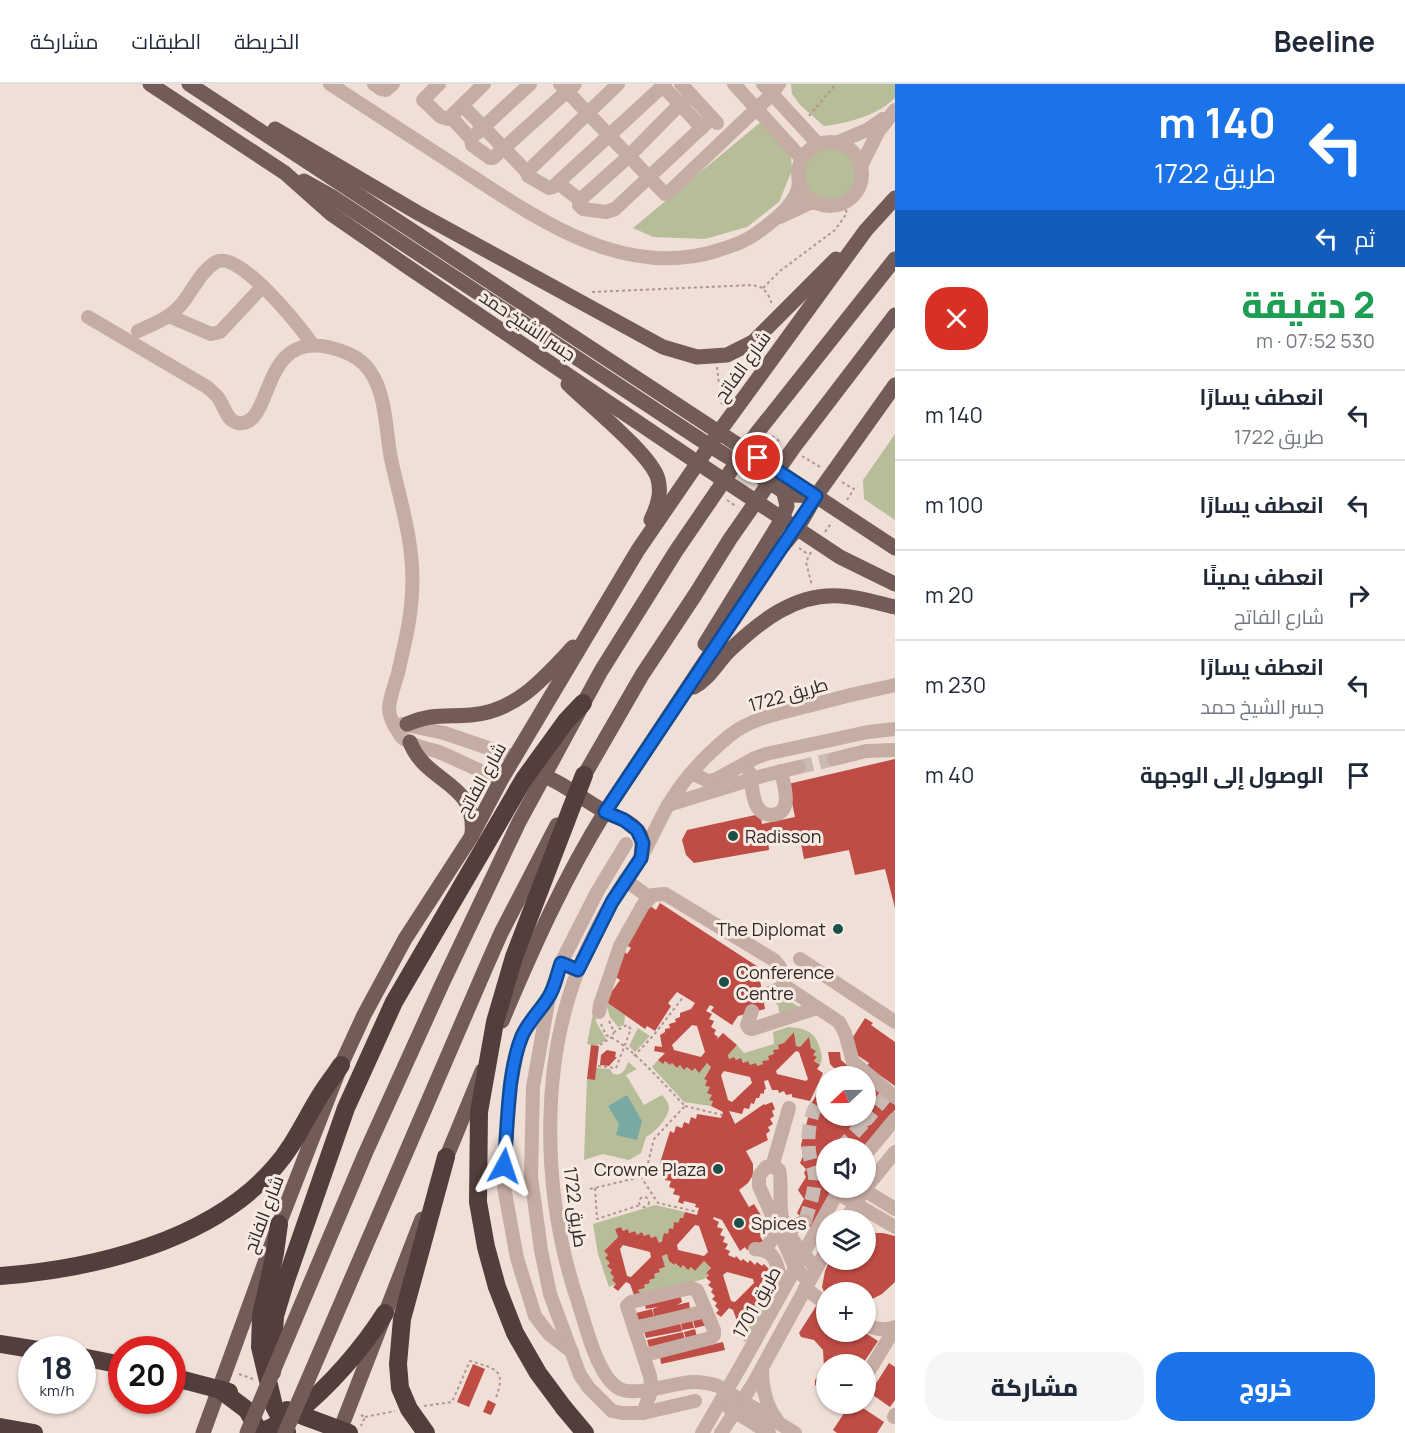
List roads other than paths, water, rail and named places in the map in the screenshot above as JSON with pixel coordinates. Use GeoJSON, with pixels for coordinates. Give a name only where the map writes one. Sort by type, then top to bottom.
{"type":"FeatureCollection","features":[{"type":"Feature","properties":{"kind":"highway"},"geometry":{"type":"LineString","coordinates":[[283,1416],[275,1316],[346,1108],[394,1002],[524,779],[566,721],[583,704]]}},
{"type":"Feature","properties":{"kind":"highway"},"geometry":{"type":"LineString","coordinates":[[584,775],[514,957],[495,1022],[479,1112],[478,1202],[486,1247],[497,1287],[515,1333],[538,1373],[585,1433]]}},
{"type":"Feature","properties":{"kind":"highway"},"geometry":{"type":"LineString","coordinates":[[0,1276],[69,1267],[132,1252],[203,1223],[229,1208],[252,1192],[276,1167],[296,1139],[341,1065]]}},
{"type":"Feature","properties":{"kind":"highway"},"geometry":{"type":"LineString","coordinates":[[426,1433],[409,1409],[400,1388],[398,1364],[402,1319],[446,1157]]}},
{"type":"Feature","properties":{"kind":"highway"},"geometry":{"type":"LineString","coordinates":[[279,1224],[261,1316],[260,1347],[283,1416]]}},
{"type":"Feature","properties":{"kind":"highway"},"geometry":{"type":"LineString","coordinates":[[219,1389],[247,1410],[260,1433],[352,1358],[369,1338],[385,1313]]}},
{"type":"Feature","properties":{"kind":"highway"},"geometry":{"type":"LineString","coordinates":[[0,1344],[18,1347]]}},
{"type":"Feature","properties":{"kind":"highway"},"geometry":{"type":"LineString","coordinates":[[186,1381],[219,1389],[283,1416],[343,1432]]}},
{"type":"Feature","properties":{"kind":"highway"},"geometry":{"type":"LineString","coordinates":[[0,1427],[34,1433]]}},
{"type":"Feature","properties":{"kind":"main road","name":"جسر الشيخ حمد"},"geometry":{"type":"LineString","coordinates":[[150,84],[285,173],[342,222],[550,364],[796,529],[840,556],[895,584]]}},
{"type":"Feature","properties":{"kind":"main road","name":"جسر الشيخ حمد"},"geometry":{"type":"LineString","coordinates":[[189,84],[895,548]]}},
{"type":"Feature","properties":{"kind":"main road"},"geometry":{"type":"LineString","coordinates":[[212,99],[253,117],[418,213],[663,347],[697,357],[727,355],[753,342],[866,230]]}},
{"type":"Feature","properties":{"kind":"main road"},"geometry":{"type":"LineString","coordinates":[[285,173],[331,196],[710,446],[785,491],[802,496],[816,496]]}},
{"type":"Feature","properties":{"kind":"main road","name":"شارع الفاتح"},"geometry":{"type":"LineString","coordinates":[[203,1433],[279,1224],[341,1065],[364,1015],[405,939],[471,837],[508,769],[638,550],[719,432],[866,230],[895,198]]}},
{"type":"Feature","properties":{"kind":"main road"},"geometry":{"type":"LineString","coordinates":[[247,1433],[364,1154],[442,984],[519,822],[601,671],[664,569],[756,434],[895,259]]}},
{"type":"Feature","properties":{"kind":"main road"},"geometry":{"type":"LineString","coordinates":[[283,1416],[497,941],[584,775],[642,675],[696,595],[730,539],[838,388],[895,315]]}},
{"type":"Feature","properties":{"kind":"main road"},"geometry":{"type":"LineString","coordinates":[[550,364],[577,393],[641,453],[656,474],[658,501],[638,550]]}},
{"type":"Feature","properties":{"kind":"main road"},"geometry":{"type":"LineString","coordinates":[[343,1432],[385,1313],[446,1157],[524,969],[580,852],[777,553],[895,385]]}},
{"type":"Feature","properties":{"kind":"main road"},"geometry":{"type":"LineString","coordinates":[[683,693],[687,673],[782,519],[787,506],[785,491],[774,475],[719,432]]}},
{"type":"Feature","properties":{"kind":"main road"},"geometry":{"type":"LineString","coordinates":[[683,693],[702,682],[722,658],[751,630],[776,613],[808,598],[840,596],[895,607]]}},
{"type":"Feature","properties":{"kind":"main road"},"geometry":{"type":"LineString","coordinates":[[401,724],[430,716],[480,714],[514,702],[534,689],[594,625]]}},
{"type":"Feature","properties":{"kind":"main road"},"geometry":{"type":"LineString","coordinates":[[410,742],[413,751],[423,765],[461,795],[471,815],[471,837]]}},
{"type":"Feature","properties":{"kind":"main road"},"geometry":{"type":"LineString","coordinates":[[508,769],[525,770],[545,776],[605,812],[624,820],[637,830],[643,843],[641,858]]}},
{"type":"Feature","properties":{"kind":"street"},"geometry":{"type":"LineString","coordinates":[[330,84],[530,214],[602,248],[653,257],[702,255],[736,245],[776,219],[810,203],[834,206],[843,204],[850,199],[860,184],[861,166],[878,132],[893,113]]}},
{"type":"Feature","properties":{"kind":"street"},"geometry":{"type":"LineString","coordinates":[[374,84],[386,90],[393,84]]}},
{"type":"Feature","properties":{"kind":"street"},"geometry":{"type":"LineString","coordinates":[[439,84],[423,100],[441,117],[448,119],[463,106],[480,85]]}},
{"type":"Feature","properties":{"kind":"street"},"geometry":{"type":"LineString","coordinates":[[471,139],[530,84]]}},
{"type":"Feature","properties":{"kind":"street"},"geometry":{"type":"LineString","coordinates":[[527,172],[618,84]]}},
{"type":"Feature","properties":{"kind":"street"},"geometry":{"type":"LineString","coordinates":[[681,84],[710,123]]}},
{"type":"Feature","properties":{"kind":"street"},"geometry":{"type":"LineString","coordinates":[[734,84],[802,159]]}},
{"type":"Feature","properties":{"kind":"street"},"geometry":{"type":"LineString","coordinates":[[451,117],[471,139],[472,145],[490,158],[505,147],[567,86],[587,113],[665,194],[756,109],[772,87],[786,84]]}},
{"type":"Feature","properties":{"kind":"street"},"geometry":{"type":"LineString","coordinates":[[463,106],[505,147],[528,176],[549,188],[558,183],[663,85],[679,105],[710,123]]}},
{"type":"Feature","properties":{"kind":"street"},"geometry":{"type":"LineString","coordinates":[[772,87],[800,126],[818,144]]}},
{"type":"Feature","properties":{"kind":"street"},"geometry":{"type":"LineString","coordinates":[[692,96],[679,105],[628,157],[580,200],[579,205],[583,208],[612,211],[710,123]]}},
{"type":"Feature","properties":{"kind":"street"},"geometry":{"type":"LineString","coordinates":[[776,219],[799,188],[799,166],[812,148],[818,144],[836,143],[867,130],[893,113]]}},
{"type":"Feature","properties":{"kind":"street"},"geometry":{"type":"LineString","coordinates":[[836,143],[852,151],[861,166]]}},
{"type":"Feature","properties":{"kind":"street"},"geometry":{"type":"LineString","coordinates":[[799,181],[802,190],[817,203]]}},
{"type":"Feature","properties":{"kind":"street"},"geometry":{"type":"LineString","coordinates":[[558,183],[580,200]]}},
{"type":"Feature","properties":{"kind":"street"},"geometry":{"type":"LineString","coordinates":[[138,332],[170,315],[205,272],[215,262],[222,260],[231,262],[249,274],[301,328],[313,345]]}},
{"type":"Feature","properties":{"kind":"street"},"geometry":{"type":"LineString","coordinates":[[170,315],[211,334],[216,334],[262,287]]}},
{"type":"Feature","properties":{"kind":"street"},"geometry":{"type":"LineString","coordinates":[[88,317],[207,387],[219,399],[228,417],[239,423],[246,422],[256,413],[263,403],[270,380],[288,354],[300,347],[313,345],[340,350],[357,358],[370,371],[381,397],[391,455],[408,528],[413,571],[409,625],[389,711],[401,724],[444,733],[508,769]]}},
{"type":"Feature","properties":{"kind":"street","name":"طريق 1722"},"geometry":{"type":"LineString","coordinates":[[795,1433],[775,1429],[724,1396],[709,1383],[686,1382],[630,1391],[620,1389],[605,1374],[578,1301],[561,1240],[552,1163],[554,1064],[567,1005],[589,945],[625,880],[641,858],[668,805],[697,765],[741,727],[775,714],[895,685]]}},
{"type":"Feature","properties":{"kind":"street"},"geometry":{"type":"LineString","coordinates":[[401,724],[400,735],[410,742],[440,753],[508,769]]}},
{"type":"Feature","properties":{"kind":"street"},"geometry":{"type":"LineString","coordinates":[[691,773],[708,781],[715,780],[766,754],[864,733],[895,729]]}},
{"type":"Feature","properties":{"kind":"street"},"geometry":{"type":"LineString","coordinates":[[864,733],[872,741],[869,751]]}},
{"type":"Feature","properties":{"kind":"street"},"geometry":{"type":"LineString","coordinates":[[834,759],[869,751],[895,750]]}},
{"type":"Feature","properties":{"kind":"street"},"geometry":{"type":"LineString","coordinates":[[748,762],[759,808],[766,814],[775,814],[783,809],[786,801],[781,771]]}},
{"type":"Feature","properties":{"kind":"street"},"geometry":{"type":"LineString","coordinates":[[668,805],[800,767]]}},
{"type":"Feature","properties":{"kind":"street"},"geometry":{"type":"LineString","coordinates":[[626,844],[597,892],[561,963],[549,997],[533,1087],[531,1177],[541,1250],[550,1294],[580,1375],[604,1405],[612,1411],[643,1413],[695,1401]]}},
{"type":"Feature","properties":{"kind":"street"},"geometry":{"type":"LineString","coordinates":[[625,880],[649,897]]}},
{"type":"Feature","properties":{"kind":"street"},"geometry":{"type":"LineString","coordinates":[[602,1017],[600,1005],[620,946],[649,897],[665,894],[774,960],[780,967],[785,986],[839,1022],[845,1034],[851,1060],[890,1096]]}},
{"type":"Feature","properties":{"kind":"street"},"geometry":{"type":"LineString","coordinates":[[800,959],[895,1022]]}},
{"type":"Feature","properties":{"kind":"street"},"geometry":{"type":"LineString","coordinates":[[561,963],[578,970]]}},
{"type":"Feature","properties":{"kind":"street"},"geometry":{"type":"LineString","coordinates":[[763,996],[785,986]]}},
{"type":"Feature","properties":{"kind":"street"},"geometry":{"type":"LineString","coordinates":[[549,997],[523,1034],[518,1047],[511,1085],[504,1188],[517,1258],[535,1316],[549,1334],[572,1352]]}},
{"type":"Feature","properties":{"kind":"street"},"geometry":{"type":"LineString","coordinates":[[752,1011],[747,1025],[752,1029],[817,1008]]}},
{"type":"Feature","properties":{"kind":"street"},"geometry":{"type":"LineString","coordinates":[[772,1167],[789,1108]]}},
{"type":"Feature","properties":{"kind":"street"},"geometry":{"type":"LineString","coordinates":[[876,1142],[895,1119]]}},
{"type":"Feature","properties":{"kind":"street"},"geometry":{"type":"LineString","coordinates":[[876,1174],[895,1152]]}},
{"type":"Feature","properties":{"kind":"street"},"geometry":{"type":"LineString","coordinates":[[816,1268],[784,1233],[780,1198],[781,1177],[777,1168],[766,1167],[761,1171],[759,1186],[784,1233],[795,1267],[806,1285],[816,1294]]}},
{"type":"Feature","properties":{"kind":"street"},"geometry":{"type":"LineString","coordinates":[[876,1197],[895,1209]]}},
{"type":"Feature","properties":{"kind":"street","name":"طريق 1701"},"geometry":{"type":"LineString","coordinates":[[702,1433],[834,1198]]}},
{"type":"Feature","properties":{"kind":"street"},"geometry":{"type":"LineString","coordinates":[[848,1198],[895,1227]]}},
{"type":"Feature","properties":{"kind":"street"},"geometry":{"type":"LineString","coordinates":[[851,1210],[858,1198]]}},
{"type":"Feature","properties":{"kind":"street"},"geometry":{"type":"LineString","coordinates":[[781,1281],[772,1256],[760,1250],[769,1242],[805,1221]]}},
{"type":"Feature","properties":{"kind":"street","name":"طريق 1701"},"geometry":{"type":"LineString","coordinates":[[720,1433],[739,1406],[816,1268]]}},
{"type":"Feature","properties":{"kind":"street"},"geometry":{"type":"LineString","coordinates":[[643,1413],[652,1389],[645,1355],[627,1306],[631,1302],[650,1297],[692,1288],[697,1290],[714,1330],[713,1337],[645,1355]]}},
{"type":"Feature","properties":{"kind":"street"},"geometry":{"type":"LineString","coordinates":[[634,1328],[706,1311]]}},
{"type":"Feature","properties":{"kind":"street"},"geometry":{"type":"LineString","coordinates":[[876,1329],[895,1328]]}},
{"type":"Feature","properties":{"kind":"street"},"geometry":{"type":"LineString","coordinates":[[876,1359],[895,1328]]}},
{"type":"Feature","properties":{"kind":"street"},"geometry":{"type":"LineString","coordinates":[[762,1366],[762,1378],[775,1429]]}},
{"type":"Feature","properties":{"kind":"water"},"geometry":{"type":"Polygon","coordinates":[[[627,1095],[642,1121],[637,1140],[616,1135],[619,1124],[608,1106],[627,1095]]]}},
{"type":"Feature","properties":{"kind":"tunnel"},"geometry":{"type":"LineString","coordinates":[[799,767],[834,759]]}},
{"type":"Feature","properties":{"kind":"tunnel"},"geometry":{"type":"LineString","coordinates":[[876,1108],[885,1097]]}},
{"type":"Feature","properties":{"kind":"tunnel"},"geometry":{"type":"LineString","coordinates":[[805,1221],[815,1180],[809,1150],[809,1132],[816,1106]]}},
{"type":"Feature","properties":{"kind":"tunnel"},"geometry":{"type":"LineString","coordinates":[[850,1138],[861,1126]]}},
{"type":"Feature","properties":{"kind":"place","name":"Radisson"},"geometry":{"type":"Point","coordinates":[733,836]}},
{"type":"Feature","properties":{"kind":"place","name":"The Diplomat"},"geometry":{"type":"Point","coordinates":[838,929]}},
{"type":"Feature","properties":{"kind":"place","name":"Conference Centre"},"geometry":{"type":"Point","coordinates":[724,982]}},
{"type":"Feature","properties":{"kind":"place","name":"Crowne Plaza"},"geometry":{"type":"Point","coordinates":[718,1169]}},
{"type":"Feature","properties":{"kind":"place","name":"Spices"},"geometry":{"type":"Point","coordinates":[739,1223]}}]}
